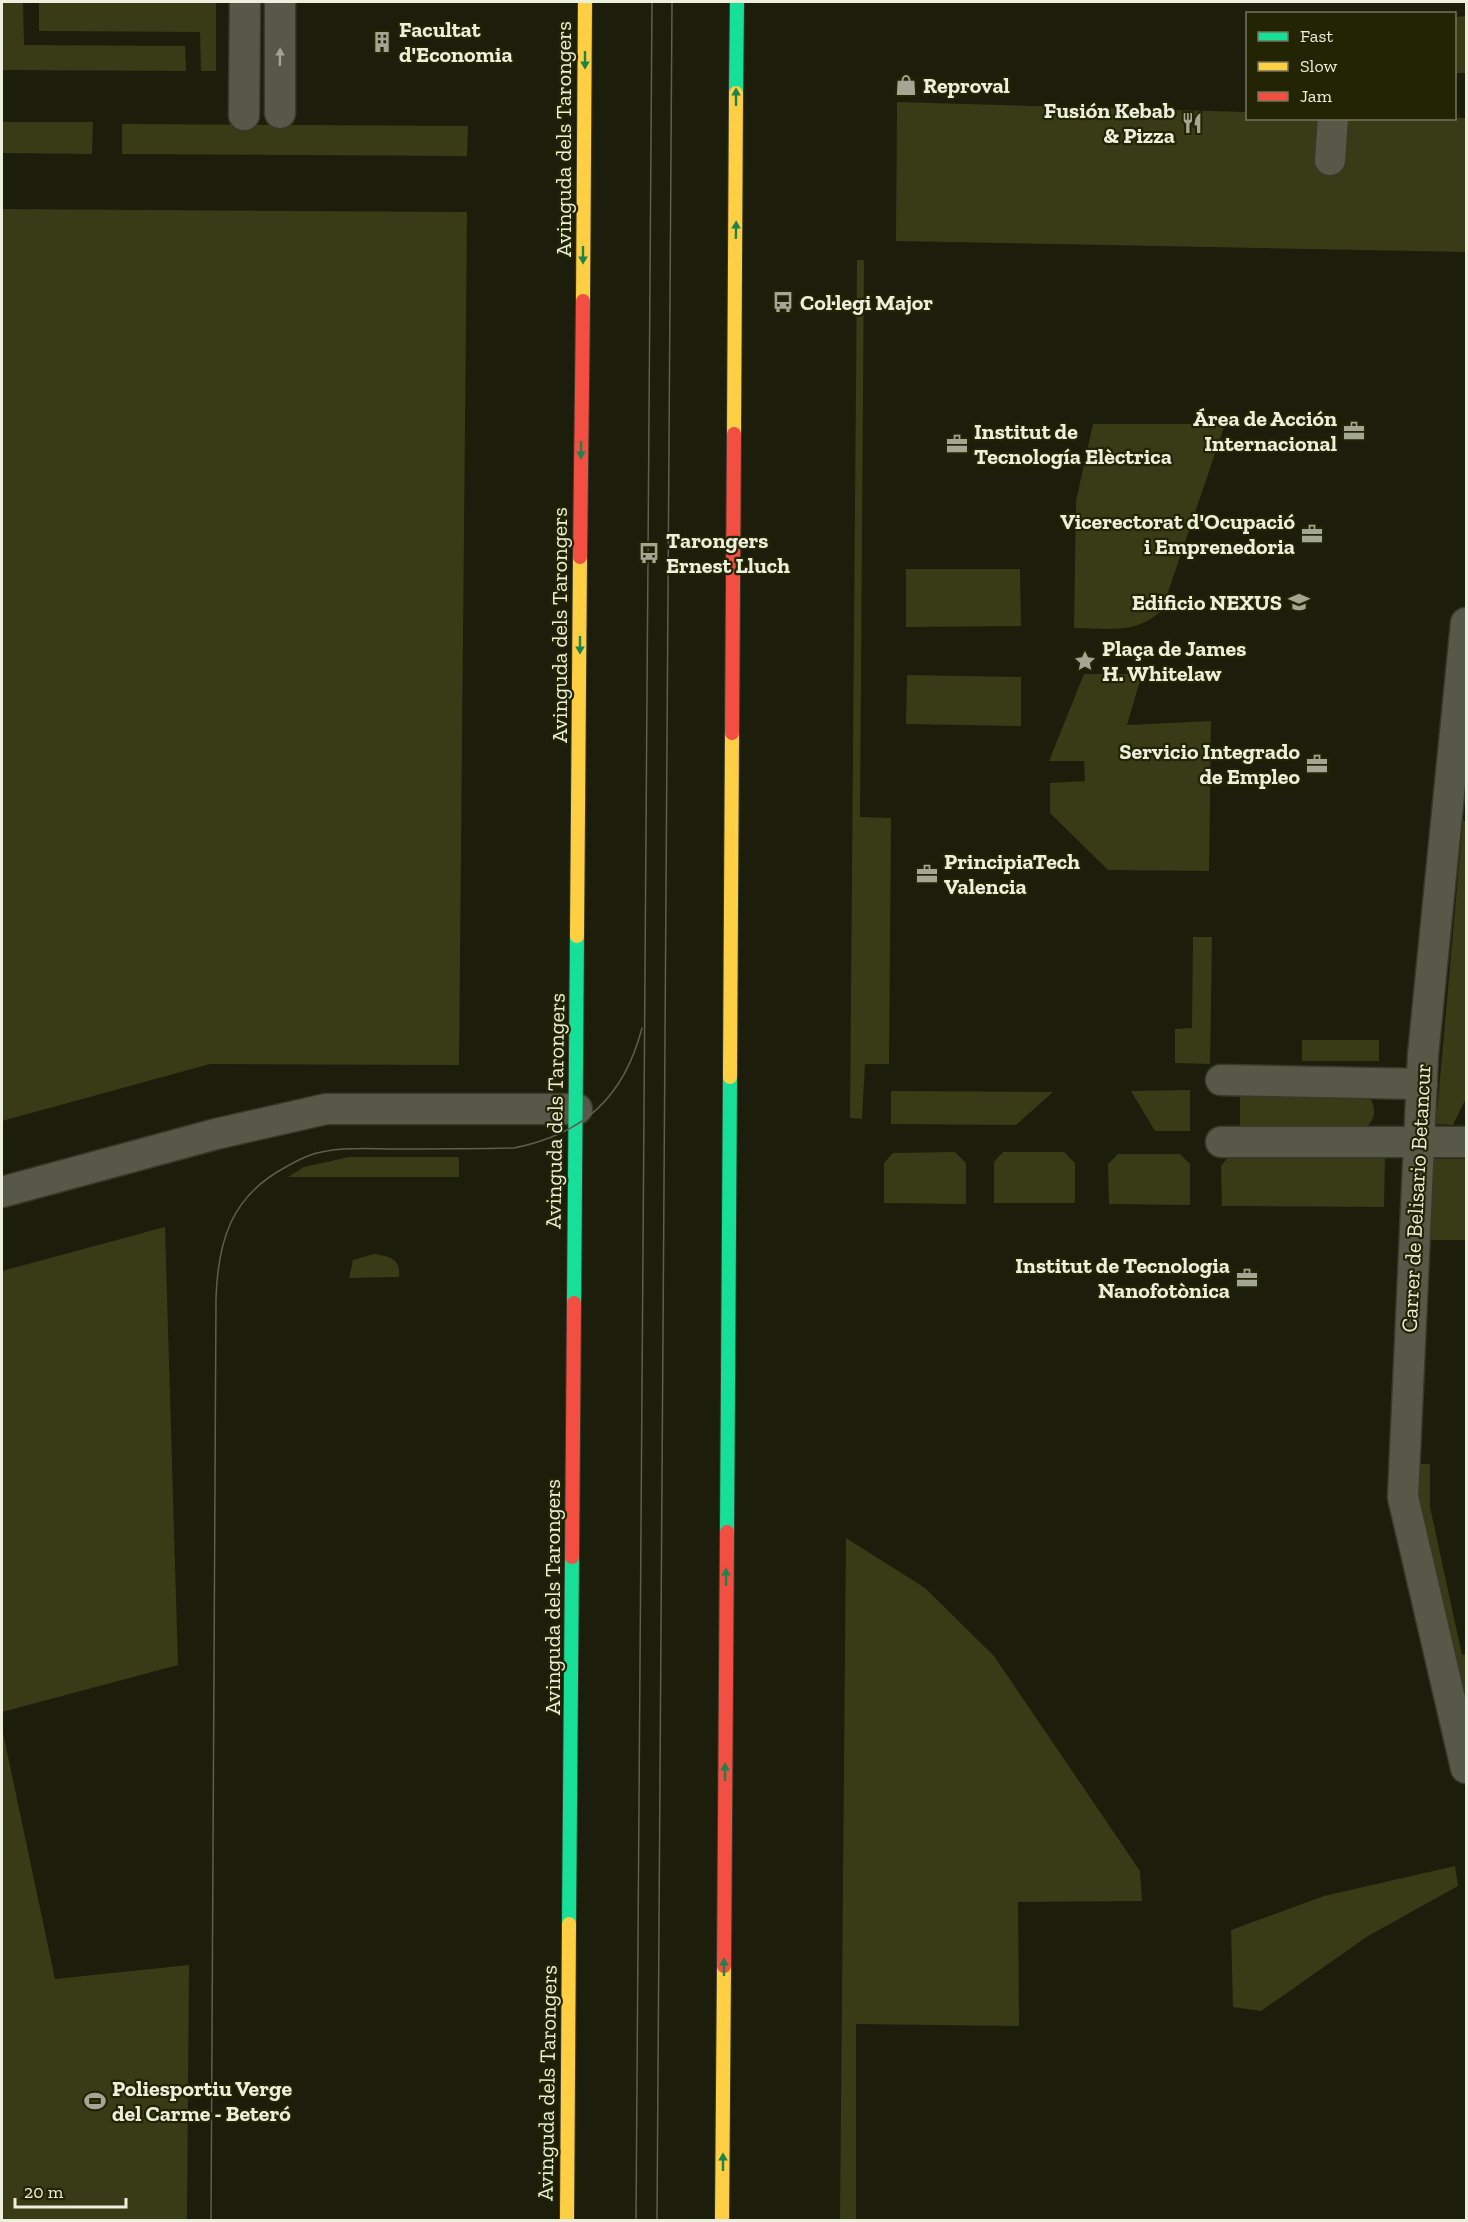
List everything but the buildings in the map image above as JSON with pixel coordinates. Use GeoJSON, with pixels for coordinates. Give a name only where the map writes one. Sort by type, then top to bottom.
{"type":"FeatureCollection","features":[{"type":"Feature","properties":{"kind":"main road","name":"Avinguda dels Tarongers"},"geometry":{"type":"LineString","coordinates":[[567,2220],[585,2]]}},
{"type":"Feature","properties":{"kind":"main road"},"geometry":{"type":"LineString","coordinates":[[722,2220],[737,2]]}},
{"type":"Feature","properties":{"kind":"street"},"geometry":{"type":"LineString","coordinates":[[244,114],[245,2]]}},
{"type":"Feature","properties":{"kind":"street"},"geometry":{"type":"LineString","coordinates":[[280,2],[280,113]]}},
{"type":"Feature","properties":{"kind":"street"},"geometry":{"type":"LineString","coordinates":[[1330,160],[1333,120]]}},
{"type":"Feature","properties":{"kind":"street","name":"Carrer de Belisario Betancur"},"geometry":{"type":"LineString","coordinates":[[1467,623],[1422,1084],[1402,1497],[1467,1768]]}},
{"type":"Feature","properties":{"kind":"street"},"geometry":{"type":"LineString","coordinates":[[1221,1080],[1422,1084]]}},
{"type":"Feature","properties":{"kind":"street"},"geometry":{"type":"LineString","coordinates":[[2,1192],[216,1134],[326,1109],[577,1108]]}},
{"type":"Feature","properties":{"kind":"street"},"geometry":{"type":"LineString","coordinates":[[1221,1142],[1467,1142]]}},
{"type":"Feature","properties":{"kind":"green space"},"geometry":{"type":"Polygon","coordinates":[[[2,2],[23,2],[24,45],[185,46],[186,71],[2,70],[2,2]]]}},
{"type":"Feature","properties":{"kind":"green space"},"geometry":{"type":"Polygon","coordinates":[[[39,2],[216,2],[216,71],[201,71],[200,32],[39,31],[39,2]]]}},
{"type":"Feature","properties":{"kind":"green space"},"geometry":{"type":"Polygon","coordinates":[[[1466,16],[1466,73],[1456,73],[1456,17],[1466,16]]]}},
{"type":"Feature","properties":{"kind":"green space"},"geometry":{"type":"Polygon","coordinates":[[[897,102],[1246,112],[1246,120],[1456,120],[1456,118],[1466,118],[1466,252],[896,241],[897,102]]]}},
{"type":"Feature","properties":{"kind":"green space"},"geometry":{"type":"Polygon","coordinates":[[[2,122],[93,122],[92,154],[2,153],[2,122]]]}},
{"type":"Feature","properties":{"kind":"green space"},"geometry":{"type":"Polygon","coordinates":[[[122,124],[468,126],[467,156],[122,154],[122,124]]]}},
{"type":"Feature","properties":{"kind":"green space"},"geometry":{"type":"Polygon","coordinates":[[[2,209],[467,212],[459,1065],[210,1064],[2,1121],[2,209]]]}},
{"type":"Feature","properties":{"kind":"green space"},"geometry":{"type":"Polygon","coordinates":[[[857,260],[864,260],[860,817],[891,818],[889,1064],[865,1064],[862,1119],[850,1118],[857,260]]]}},
{"type":"Feature","properties":{"kind":"green space"},"geometry":{"type":"Polygon","coordinates":[[[1093,424],[1225,424],[1162,610],[1152,618],[1132,627],[1074,628],[1076,501],[1093,424]]]}},
{"type":"Feature","properties":{"kind":"green space"},"geometry":{"type":"Polygon","coordinates":[[[906,569],[1020,569],[1021,626],[906,627],[906,569]]]}},
{"type":"Feature","properties":{"kind":"green space"},"geometry":{"type":"Polygon","coordinates":[[[1084,674],[1142,674],[1127,725],[1211,721],[1209,871],[1108,870],[1050,813],[1050,783],[1085,781],[1084,761],[1049,761],[1084,674]]]}},
{"type":"Feature","properties":{"kind":"green space"},"geometry":{"type":"Polygon","coordinates":[[[907,675],[1021,677],[1021,726],[906,724],[907,675]]]}},
{"type":"Feature","properties":{"kind":"green space"},"geometry":{"type":"Polygon","coordinates":[[[1463,820],[1466,822],[1466,1098],[1453,1125],[1436,1124],[1463,820]]]}},
{"type":"Feature","properties":{"kind":"green space"},"geometry":{"type":"Polygon","coordinates":[[[1193,937],[1212,937],[1210,1064],[1175,1063],[1175,1029],[1192,1028],[1193,937]]]}},
{"type":"Feature","properties":{"kind":"green space"},"geometry":{"type":"Polygon","coordinates":[[[1302,1040],[1379,1040],[1379,1061],[1302,1061],[1302,1040]]]}},
{"type":"Feature","properties":{"kind":"green space"},"geometry":{"type":"Polygon","coordinates":[[[1190,1090],[1190,1131],[1155,1131],[1131,1091],[1190,1090]]]}},
{"type":"Feature","properties":{"kind":"green space"},"geometry":{"type":"Polygon","coordinates":[[[891,1091],[1053,1092],[1016,1125],[891,1124],[891,1091]]]}},
{"type":"Feature","properties":{"kind":"green space"},"geometry":{"type":"Polygon","coordinates":[[[1240,1091],[1369,1096],[1374,1114],[1371,1122],[1363,1130],[1240,1130],[1240,1091]]]}},
{"type":"Feature","properties":{"kind":"green space"},"geometry":{"type":"Polygon","coordinates":[[[955,1152],[966,1163],[966,1204],[884,1203],[884,1163],[893,1153],[955,1152]]]}},
{"type":"Feature","properties":{"kind":"green space"},"geometry":{"type":"Polygon","coordinates":[[[1003,1152],[1064,1152],[1075,1163],[1075,1203],[994,1203],[994,1162],[1003,1152]]]}},
{"type":"Feature","properties":{"kind":"green space"},"geometry":{"type":"Polygon","coordinates":[[[1118,1154],[1180,1154],[1190,1164],[1190,1205],[1109,1204],[1108,1164],[1118,1154]]]}},
{"type":"Feature","properties":{"kind":"green space"},"geometry":{"type":"Polygon","coordinates":[[[1230,1155],[1385,1156],[1384,1207],[1222,1206],[1221,1166],[1230,1155]]]}},
{"type":"Feature","properties":{"kind":"green space"},"geometry":{"type":"Polygon","coordinates":[[[349,1157],[459,1157],[459,1177],[288,1177],[304,1167],[349,1157]]]}},
{"type":"Feature","properties":{"kind":"green space"},"geometry":{"type":"Polygon","coordinates":[[[1433,1159],[1466,1159],[1466,1240],[1428,1240],[1433,1159]]]}},
{"type":"Feature","properties":{"kind":"green space"},"geometry":{"type":"Polygon","coordinates":[[[165,1227],[178,1665],[2,1712],[2,1271],[165,1227]]]}},
{"type":"Feature","properties":{"kind":"green space"},"geometry":{"type":"Polygon","coordinates":[[[374,1254],[385,1256],[396,1262],[399,1277],[349,1278],[353,1260],[374,1254]]]}},
{"type":"Feature","properties":{"kind":"green space"},"geometry":{"type":"Polygon","coordinates":[[[1418,1464],[1430,1464],[1430,1507],[1462,1655],[1466,1654],[1466,1711],[1419,1507],[1418,1464]]]}},
{"type":"Feature","properties":{"kind":"green space"},"geometry":{"type":"Polygon","coordinates":[[[846,1538],[925,1588],[994,1656],[1140,1871],[1142,1901],[1018,1902],[1019,2026],[856,2024],[856,2220],[840,2220],[846,1538]]]}},
{"type":"Feature","properties":{"kind":"green space","name":"Poliesportiu Verge del Carme - Beteró"},"geometry":{"type":"Polygon","coordinates":[[[2,1728],[55,1979],[189,1965],[187,2220],[2,2220],[2,1728]]]}},
{"type":"Feature","properties":{"kind":"green space"},"geometry":{"type":"Polygon","coordinates":[[[1455,1866],[1458,1886],[1368,1936],[1261,2011],[1233,2007],[1231,1930],[1324,1896],[1455,1866]]]}},
{"type":"Feature","properties":{"kind":"tram line"},"geometry":{"type":"LineString","coordinates":[[636,2220],[652,2]]}},
{"type":"Feature","properties":{"kind":"tram line"},"geometry":{"type":"LineString","coordinates":[[657,2220],[672,2]]}},
{"type":"Feature","properties":{"kind":"tram line"},"geometry":{"type":"LineString","coordinates":[[211,2220],[216,1298],[217,1277],[224,1239],[240,1207],[251,1193],[284,1168],[316,1153],[352,1149],[514,1148],[539,1142],[561,1133],[598,1109],[612,1093],[624,1074],[642,1028]]}},
{"type":"Feature","properties":{"kind":"traffic: fast"},"geometry":{"type":"LineString","coordinates":[[736,93],[737,2]]}},
{"type":"Feature","properties":{"kind":"traffic: fast"},"geometry":{"type":"LineString","coordinates":[[574,1303],[577,936]]}},
{"type":"Feature","properties":{"kind":"traffic: fast"},"geometry":{"type":"LineString","coordinates":[[727,1532],[730,1077]]}},
{"type":"Feature","properties":{"kind":"traffic: fast"},"geometry":{"type":"LineString","coordinates":[[569,1924],[572,1557]]}},
{"type":"Feature","properties":{"kind":"traffic: slow"},"geometry":{"type":"LineString","coordinates":[[583,301],[585,2]]}},
{"type":"Feature","properties":{"kind":"traffic: slow"},"geometry":{"type":"LineString","coordinates":[[734,434],[736,93]]}},
{"type":"Feature","properties":{"kind":"traffic: slow"},"geometry":{"type":"LineString","coordinates":[[577,936],[580,557]]}},
{"type":"Feature","properties":{"kind":"traffic: slow"},"geometry":{"type":"LineString","coordinates":[[730,1077],[732,733]]}},
{"type":"Feature","properties":{"kind":"traffic: slow"},"geometry":{"type":"LineString","coordinates":[[567,2220],[569,1924]]}},
{"type":"Feature","properties":{"kind":"traffic: slow"},"geometry":{"type":"LineString","coordinates":[[722,2220],[724,1966]]}},
{"type":"Feature","properties":{"kind":"traffic: jam"},"geometry":{"type":"LineString","coordinates":[[580,557],[583,301]]}},
{"type":"Feature","properties":{"kind":"traffic: jam"},"geometry":{"type":"LineString","coordinates":[[732,733],[734,434]]}},
{"type":"Feature","properties":{"kind":"traffic: jam"},"geometry":{"type":"LineString","coordinates":[[572,1557],[574,1303]]}},
{"type":"Feature","properties":{"kind":"traffic: jam"},"geometry":{"type":"LineString","coordinates":[[724,1966],[727,1532]]}},
{"type":"Feature","properties":{"kind":"place","name":"Facultat d'Economia"},"geometry":{"type":"Point","coordinates":[382,42]}},
{"type":"Feature","properties":{"kind":"place","name":"Reproval"},"geometry":{"type":"Point","coordinates":[906,85]}},
{"type":"Feature","properties":{"kind":"place","name":"Fusión Kebab & Pizza"},"geometry":{"type":"Point","coordinates":[1192,123]}},
{"type":"Feature","properties":{"kind":"place","name":"Col·legi Major"},"geometry":{"type":"Point","coordinates":[783,302]}},
{"type":"Feature","properties":{"kind":"place","name":"Área de Acción Internacional"},"geometry":{"type":"Point","coordinates":[1354,431]}},
{"type":"Feature","properties":{"kind":"place","name":"Institut de Tecnología Elèctrica"},"geometry":{"type":"Point","coordinates":[957,444]}},
{"type":"Feature","properties":{"kind":"place","name":"Vicerectorat d'Ocupació i Emprenedoria"},"geometry":{"type":"Point","coordinates":[1312,534]}},
{"type":"Feature","properties":{"kind":"place","name":"Tarongers Ernest Lluch"},"geometry":{"type":"Point","coordinates":[649,553]}},
{"type":"Feature","properties":{"kind":"place","name":"Edificio NEXUS"},"geometry":{"type":"Point","coordinates":[1299,602]}},
{"type":"Feature","properties":{"kind":"place","name":"Plaça de James H. Whitelaw"},"geometry":{"type":"Point","coordinates":[1085,661]}},
{"type":"Feature","properties":{"kind":"place","name":"Servicio Integrado de Empleo"},"geometry":{"type":"Point","coordinates":[1317,764]}},
{"type":"Feature","properties":{"kind":"place","name":"PrincipiaTech Valencia"},"geometry":{"type":"Point","coordinates":[927,874]}},
{"type":"Feature","properties":{"kind":"place","name":"Institut de Tecnologia Nanofotònica"},"geometry":{"type":"Point","coordinates":[1247,1278]}},
{"type":"Feature","properties":{"kind":"place","name":"Poliesportiu Verge del Carme - Beteró"},"geometry":{"type":"Point","coordinates":[95,2101]}}]}
